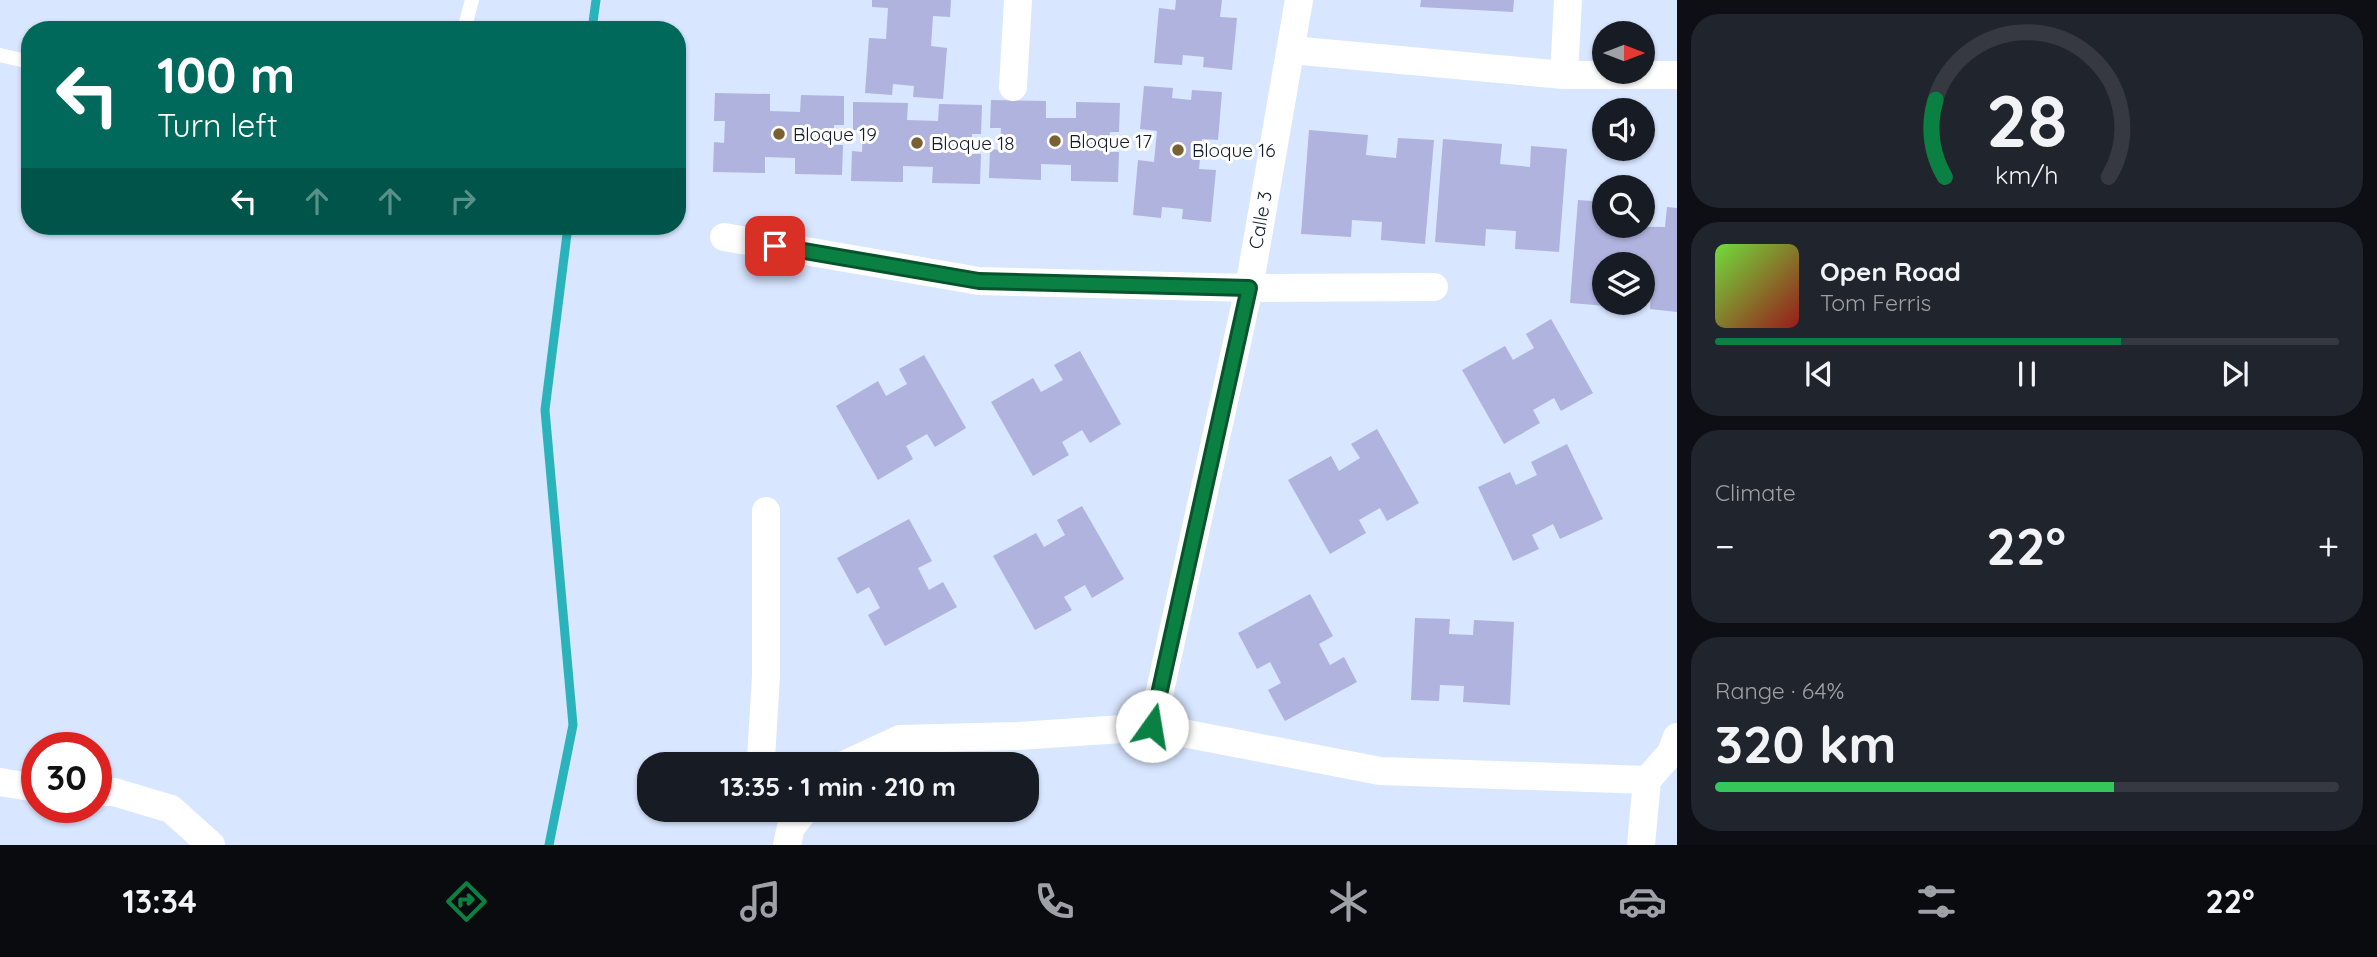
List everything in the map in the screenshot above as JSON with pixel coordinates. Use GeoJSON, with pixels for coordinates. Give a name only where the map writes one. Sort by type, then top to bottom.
{"type":"FeatureCollection","features":[{"type":"Feature","properties":{"kind":"street"},"geometry":{"type":"LineString","coordinates":[[1013,87],[1018,0]]}},
{"type":"Feature","properties":{"kind":"street","name":"Calle 3"},"geometry":{"type":"LineString","coordinates":[[1152,726],[1249,288],[1299,0]]}},
{"type":"Feature","properties":{"kind":"street"},"geometry":{"type":"LineString","coordinates":[[1564,75],[1568,0]]}},
{"type":"Feature","properties":{"kind":"street"},"geometry":{"type":"LineString","coordinates":[[1291,50],[1564,75],[1677,75]]}},
{"type":"Feature","properties":{"kind":"street"},"geometry":{"type":"LineString","coordinates":[[724,237],[979,281],[1249,288],[1434,287]]}},
{"type":"Feature","properties":{"kind":"street"},"geometry":{"type":"LineString","coordinates":[[761,752],[766,676],[766,511]]}},
{"type":"Feature","properties":{"kind":"street"},"geometry":{"type":"LineString","coordinates":[[872,752],[900,739],[1018,736],[1152,726],[1290,756],[1380,771],[1647,780]]}},
{"type":"Feature","properties":{"kind":"street"},"geometry":{"type":"LineString","coordinates":[[1641,845],[1647,780],[1671,753],[1677,737]]}},
{"type":"Feature","properties":{"kind":"street"},"geometry":{"type":"LineString","coordinates":[[0,782],[21,785]]}},
{"type":"Feature","properties":{"kind":"street"},"geometry":{"type":"LineString","coordinates":[[112,792],[171,809],[211,845]]}},
{"type":"Feature","properties":{"kind":"lane"},"geometry":{"type":"LineString","coordinates":[[466,21],[472,0]]}},
{"type":"Feature","properties":{"kind":"lane"},"geometry":{"type":"LineString","coordinates":[[0,55],[21,60]]}},
{"type":"Feature","properties":{"kind":"building"},"geometry":{"type":"Polygon","coordinates":[[[872,0],[951,0],[950,17],[933,16],[931,46],[947,48],[943,99],[913,97],[914,86],[893,84],[892,95],[865,93],[869,38],[886,39],[888,8],[872,7],[872,0]]]}},
{"type":"Feature","properties":{"kind":"building"},"geometry":{"type":"Polygon","coordinates":[[[1176,0],[1222,0],[1220,17],[1237,18],[1232,70],[1203,67],[1204,57],[1183,55],[1182,65],[1154,63],[1159,8],[1175,10],[1176,0]]]}},
{"type":"Feature","properties":{"kind":"building"},"geometry":{"type":"Polygon","coordinates":[[[1421,0],[1514,0],[1513,12],[1420,7],[1421,0]]]}},
{"type":"Feature","properties":{"kind":"building","name":"Bloque 16"},"geometry":{"type":"Polygon","coordinates":[[[1144,86],[1173,88],[1172,98],[1191,100],[1192,90],[1222,92],[1218,140],[1202,139],[1199,169],[1216,170],[1211,222],[1182,219],[1183,209],[1162,207],[1161,218],[1133,215],[1138,160],[1154,162],[1157,131],[1140,129],[1144,86]]]}},
{"type":"Feature","properties":{"kind":"building","name":"Bloque 19"},"geometry":{"type":"Polygon","coordinates":[[[715,93],[770,94],[770,111],[800,112],[801,95],[844,96],[844,125],[834,125],[833,145],[843,145],[842,175],[795,174],[795,158],[765,157],[765,173],[713,172],[714,142],[724,143],[725,121],[714,121],[715,93]]]}},
{"type":"Feature","properties":{"kind":"building","name":"Bloque 17"},"geometry":{"type":"Polygon","coordinates":[[[991,100],[1046,101],[1046,118],[1076,118],[1076,102],[1120,103],[1119,132],[1110,132],[1109,152],[1119,152],[1118,182],[1071,181],[1071,165],[1041,164],[1041,180],[989,178],[990,149],[1000,150],[1001,128],[990,128],[991,100]]]}},
{"type":"Feature","properties":{"kind":"building","name":"Bloque 18"},"geometry":{"type":"Polygon","coordinates":[[[853,102],[908,103],[907,120],[938,121],[939,104],[982,105],[981,134],[972,134],[971,154],[981,154],[980,184],[932,183],[933,167],[903,166],[903,182],[851,181],[852,151],[862,152],[863,130],[853,130],[853,102]]]}},
{"type":"Feature","properties":{"kind":"building"},"geometry":{"type":"Polygon","coordinates":[[[1309,130],[1368,135],[1366,155],[1396,158],[1398,138],[1434,140],[1425,244],[1381,240],[1382,222],[1352,220],[1351,237],[1301,234],[1309,130]]]}},
{"type":"Feature","properties":{"kind":"building"},"geometry":{"type":"Polygon","coordinates":[[[1443,139],[1502,144],[1500,164],[1530,167],[1531,146],[1567,149],[1559,252],[1515,249],[1516,231],[1486,229],[1485,246],[1435,242],[1443,139]]]}},
{"type":"Feature","properties":{"kind":"building"},"geometry":{"type":"Polygon","coordinates":[[[1578,200],[1592,201],[1592,238],[1655,238],[1655,227],[1665,227],[1667,207],[1677,208],[1677,312],[1655,310],[1655,252],[1592,252],[1592,305],[1570,303],[1578,200]]]}},
{"type":"Feature","properties":{"kind":"building"},"geometry":{"type":"Polygon","coordinates":[[[1551,319],[1593,393],[1561,411],[1554,398],[1533,410],[1540,423],[1504,444],[1462,370],[1505,346],[1513,360],[1534,348],[1526,334],[1551,319]]]}},
{"type":"Feature","properties":{"kind":"building"},"geometry":{"type":"Polygon","coordinates":[[[1080,351],[1121,424],[1090,443],[1082,430],[1062,442],[1069,455],[1033,476],[991,402],[1033,378],[1041,392],[1063,380],[1054,365],[1080,351]]]}},
{"type":"Feature","properties":{"kind":"building"},"geometry":{"type":"Polygon","coordinates":[[[924,355],[966,428],[935,447],[927,434],[906,446],[913,459],[878,480],[836,406],[878,381],[886,396],[907,384],[899,369],[924,355]]]}},
{"type":"Feature","properties":{"kind":"building"},"geometry":{"type":"Polygon","coordinates":[[[1377,429],[1419,503],[1387,521],[1380,508],[1359,520],[1366,533],[1330,554],[1288,480],[1331,456],[1339,471],[1360,458],[1351,444],[1377,429]]]}},
{"type":"Feature","properties":{"kind":"building"},"geometry":{"type":"Polygon","coordinates":[[[1567,444],[1603,519],[1560,539],[1553,524],[1532,535],[1539,549],[1513,561],[1478,487],[1510,472],[1516,485],[1537,475],[1531,462],[1567,444]]]}},
{"type":"Feature","properties":{"kind":"building"},"geometry":{"type":"Polygon","coordinates":[[[1082,506],[1124,579],[1092,598],[1085,585],[1064,597],[1072,610],[1035,630],[993,556],[1036,533],[1044,547],[1065,535],[1057,520],[1082,506]]]}},
{"type":"Feature","properties":{"kind":"building"},"geometry":{"type":"Polygon","coordinates":[[[909,519],[932,561],[918,568],[929,590],[943,582],[957,607],[885,646],[868,615],[880,608],[869,587],[857,594],[837,558],[909,519]]]}},
{"type":"Feature","properties":{"kind":"building"},"geometry":{"type":"Polygon","coordinates":[[[1310,594],[1333,636],[1319,644],[1330,665],[1344,657],[1357,682],[1285,721],[1268,690],[1281,683],[1270,662],[1257,669],[1238,633],[1310,594]]]}},
{"type":"Feature","properties":{"kind":"building"},"geometry":{"type":"Polygon","coordinates":[[[1415,618],[1450,619],[1449,634],[1473,635],[1474,620],[1514,622],[1510,705],[1463,702],[1464,686],[1440,685],[1439,701],[1411,700],[1415,618]]]}},
{"type":"Feature","properties":{"kind":"waterway"},"geometry":{"type":"LineString","coordinates":[[593,21],[596,0]]}},
{"type":"Feature","properties":{"kind":"waterway"},"geometry":{"type":"LineString","coordinates":[[549,845],[573,725],[545,410],[567,235]]}},
{"type":"Feature","properties":{"kind":"place","name":"Bloque 19"},"geometry":{"type":"Point","coordinates":[779,134]}},
{"type":"Feature","properties":{"kind":"place","name":"Bloque 17"},"geometry":{"type":"Point","coordinates":[1055,141]}},
{"type":"Feature","properties":{"kind":"place","name":"Bloque 18"},"geometry":{"type":"Point","coordinates":[917,143]}},
{"type":"Feature","properties":{"kind":"place","name":"Bloque 16"},"geometry":{"type":"Point","coordinates":[1178,150]}},
{"type":"Feature","properties":{"kind":"route"},"geometry":{"type":"LineString","coordinates":[[775,246],[979,281],[1249,288],[1152,726]]}}]}
